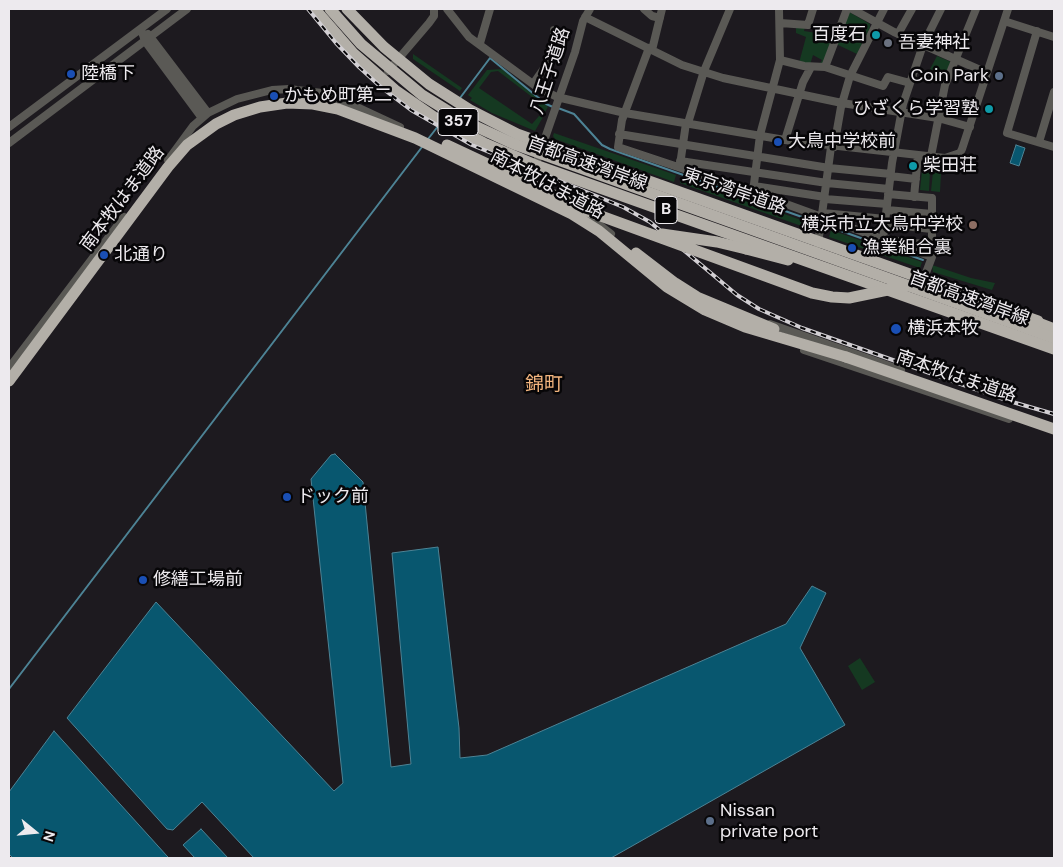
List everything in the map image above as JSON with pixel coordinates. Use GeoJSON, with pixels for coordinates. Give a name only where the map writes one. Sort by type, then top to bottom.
{"type":"FeatureCollection","features":[{"type":"Feature","properties":{"kind":"highway","name":"首都高速湾岸線"},"geometry":{"type":"LineString","coordinates":[[315,9],[334,32],[373,72],[415,105],[458,131],[538,166],[831,268],[1054,349]]}},
{"type":"Feature","properties":{"kind":"highway","name":"東京湾岸道路"},"geometry":{"type":"LineString","coordinates":[[322,9],[331,15],[388,71],[420,97],[465,126],[537,161],[1054,344]]}},
{"type":"Feature","properties":{"kind":"highway","name":"東京湾岸道路"},"geometry":{"type":"LineString","coordinates":[[347,9],[398,59],[429,84],[470,110],[542,144],[819,240],[1054,328]]}},
{"type":"Feature","properties":{"kind":"highway","name":"首都高速湾岸線"},"geometry":{"type":"LineString","coordinates":[[331,15],[402,81],[442,108],[505,140],[569,166],[1054,338]]}},
{"type":"Feature","properties":{"kind":"highway","name":"南本牧はま道路"},"geometry":{"type":"LineString","coordinates":[[9,376],[182,147],[197,134],[233,113],[278,102],[314,102],[363,114],[435,145],[584,217],[618,239],[675,283],[708,303],[846,357],[1054,429]]}},
{"type":"Feature","properties":{"kind":"highway","name":"南本牧はま道路"},"geometry":{"type":"LineString","coordinates":[[9,381],[175,158],[198,136],[234,115],[278,104],[304,103],[330,107],[395,130],[586,222],[661,283],[699,307],[745,327],[846,357]]}},
{"type":"Feature","properties":{"kind":"highway"},"geometry":{"type":"LineString","coordinates":[[363,114],[435,139],[574,206],[614,222],[812,292],[832,297],[849,298],[907,286],[935,287],[1054,328]]}},
{"type":"Feature","properties":{"kind":"highway"},"geometry":{"type":"LineString","coordinates":[[504,181],[644,230],[717,242],[792,261],[831,268]]}},
{"type":"Feature","properties":{"kind":"street"},"geometry":{"type":"LineString","coordinates":[[9,127],[167,9]]}},
{"type":"Feature","properties":{"kind":"street"},"geometry":{"type":"LineString","coordinates":[[9,143],[186,9]]}},
{"type":"Feature","properties":{"kind":"street"},"geometry":{"type":"LineString","coordinates":[[388,71],[429,23],[435,14],[434,9]]}},
{"type":"Feature","properties":{"kind":"street"},"geometry":{"type":"LineString","coordinates":[[448,9],[465,34],[480,43],[556,104],[625,113],[832,147],[945,158],[960,153],[1008,9]]}},
{"type":"Feature","properties":{"kind":"street"},"geometry":{"type":"LineString","coordinates":[[480,43],[490,9]]}},
{"type":"Feature","properties":{"kind":"street","name":"八王子道路"},"geometry":{"type":"LineString","coordinates":[[537,161],[585,17],[590,9]]}},
{"type":"Feature","properties":{"kind":"street"},"geometry":{"type":"LineString","coordinates":[[644,9],[652,16],[660,18]]}},
{"type":"Feature","properties":{"kind":"street"},"geometry":{"type":"LineString","coordinates":[[662,9],[651,49],[625,113],[619,134],[618,147],[680,164],[753,189],[932,257]]}},
{"type":"Feature","properties":{"kind":"street"},"geometry":{"type":"LineString","coordinates":[[680,164],[687,123],[704,71],[730,9]]}},
{"type":"Feature","properties":{"kind":"street"},"geometry":{"type":"LineString","coordinates":[[753,189],[760,136],[780,60],[779,9]]}},
{"type":"Feature","properties":{"kind":"street"},"geometry":{"type":"LineString","coordinates":[[780,23],[808,25],[813,9]]}},
{"type":"Feature","properties":{"kind":"street"},"geometry":{"type":"LineString","coordinates":[[825,67],[847,9]]}},
{"type":"Feature","properties":{"kind":"street"},"geometry":{"type":"LineString","coordinates":[[852,9],[898,34],[987,73]]}},
{"type":"Feature","properties":{"kind":"street"},"geometry":{"type":"LineString","coordinates":[[815,258],[832,147],[842,103],[850,76],[884,9]]}},
{"type":"Feature","properties":{"kind":"street"},"geometry":{"type":"LineString","coordinates":[[898,34],[912,9]]}},
{"type":"Feature","properties":{"kind":"street"},"geometry":{"type":"LineString","coordinates":[[883,239],[890,175],[901,113],[923,45],[941,9]]}},
{"type":"Feature","properties":{"kind":"street"},"geometry":{"type":"LineString","coordinates":[[931,156],[944,85],[976,9]]}},
{"type":"Feature","properties":{"kind":"street"},"geometry":{"type":"LineString","coordinates":[[585,17],[682,65],[723,78],[842,103],[938,118],[970,127]]}},
{"type":"Feature","properties":{"kind":"street"},"geometry":{"type":"LineString","coordinates":[[1004,21],[1054,37]]}},
{"type":"Feature","properties":{"kind":"street"},"geometry":{"type":"LineString","coordinates":[[140,28],[205,115]]}},
{"type":"Feature","properties":{"kind":"street"},"geometry":{"type":"LineString","coordinates":[[533,84],[554,54],[554,30]]}},
{"type":"Feature","properties":{"kind":"street"},"geometry":{"type":"LineString","coordinates":[[1037,32],[1007,133],[1054,147]]}},
{"type":"Feature","properties":{"kind":"street"},"geometry":{"type":"LineString","coordinates":[[780,60],[811,67],[825,67],[883,86],[888,77],[910,83]]}},
{"type":"Feature","properties":{"kind":"street"},"geometry":{"type":"LineString","coordinates":[[785,140],[800,93],[811,67]]}},
{"type":"Feature","properties":{"kind":"street"},"geometry":{"type":"LineString","coordinates":[[9,368],[183,139],[205,115],[237,99],[272,90],[305,90],[339,99],[594,220],[681,300],[700,311],[733,325],[961,404],[1054,429]]}},
{"type":"Feature","properties":{"kind":"street"},"geometry":{"type":"LineString","coordinates":[[1039,142],[1054,92]]}},
{"type":"Feature","properties":{"kind":"street"},"geometry":{"type":"LineString","coordinates":[[619,134],[829,168],[916,179]]}},
{"type":"Feature","properties":{"kind":"street"},"geometry":{"type":"LineString","coordinates":[[914,197],[918,155]]}},
{"type":"Feature","properties":{"kind":"street"},"geometry":{"type":"LineString","coordinates":[[680,164],[755,172],[914,197],[932,198],[932,257],[924,278]]}},
{"type":"Feature","properties":{"kind":"street"},"geometry":{"type":"LineString","coordinates":[[753,189],[932,214]]}},
{"type":"Feature","properties":{"kind":"street"},"geometry":{"type":"LineString","coordinates":[[823,215],[932,229]]}},
{"type":"Feature","properties":{"kind":"street"},"geometry":{"type":"LineString","coordinates":[[883,239],[932,245]]}},
{"type":"Feature","properties":{"kind":"street"},"geometry":{"type":"LineString","coordinates":[[672,290],[830,344],[1054,429]]}},
{"type":"Feature","properties":{"kind":"green space"},"geometry":{"type":"Polygon","coordinates":[[[849,12],[870,24],[870,28],[857,54],[836,44],[849,12]]]}},
{"type":"Feature","properties":{"kind":"green space"},"geometry":{"type":"Polygon","coordinates":[[[796,27],[805,27],[804,31],[823,34],[832,40],[823,64],[820,64],[822,60],[813,55],[810,65],[799,63],[806,37],[796,33],[796,27]]]}},
{"type":"Feature","properties":{"kind":"green space"},"geometry":{"type":"Polygon","coordinates":[[[413,54],[462,88],[460,91],[413,59],[413,54]]]}},
{"type":"Feature","properties":{"kind":"green space"},"geometry":{"type":"Polygon","coordinates":[[[937,56],[951,62],[946,76],[930,69],[937,56]]]}},
{"type":"Feature","properties":{"kind":"green space"},"geometry":{"type":"Polygon","coordinates":[[[502,69],[548,107],[545,112],[537,107],[540,103],[498,71],[491,72],[479,88],[532,124],[539,116],[543,117],[535,131],[492,113],[470,100],[472,98],[468,95],[487,70],[502,69]]]}},
{"type":"Feature","properties":{"kind":"green space"},"geometry":{"type":"Polygon","coordinates":[[[554,133],[676,175],[674,182],[555,139],[554,133]]]}},
{"type":"Feature","properties":{"kind":"green space"},"geometry":{"type":"Polygon","coordinates":[[[922,171],[930,172],[929,191],[920,190],[922,171]]]}},
{"type":"Feature","properties":{"kind":"green space"},"geometry":{"type":"Polygon","coordinates":[[[933,172],[941,173],[940,192],[931,191],[933,172]]]}},
{"type":"Feature","properties":{"kind":"green space"},"geometry":{"type":"Polygon","coordinates":[[[681,177],[815,225],[815,227],[810,229],[680,183],[681,177]]]}},
{"type":"Feature","properties":{"kind":"green space"},"geometry":{"type":"Polygon","coordinates":[[[831,230],[922,262],[920,268],[829,237],[831,230]]]}},
{"type":"Feature","properties":{"kind":"green space"},"geometry":{"type":"Polygon","coordinates":[[[932,265],[971,278],[995,283],[992,290],[933,272],[932,265]]]}},
{"type":"Feature","properties":{"kind":"green space"},"geometry":{"type":"Polygon","coordinates":[[[860,658],[875,682],[862,690],[848,666],[860,658]]]}},
{"type":"Feature","properties":{"kind":"water"},"geometry":{"type":"Polygon","coordinates":[[[1016,145],[1025,148],[1019,166],[1010,163],[1016,145]]]}},
{"type":"Feature","properties":{"kind":"water"},"geometry":{"type":"Polygon","coordinates":[[[335,454],[363,482],[391,767],[411,764],[392,553],[438,547],[459,728],[460,758],[487,755],[786,624],[812,586],[826,593],[800,648],[845,725],[611,858],[254,858],[202,802],[173,830],[167,829],[67,718],[156,602],[334,791],[343,783],[311,479],[331,455],[335,454]]]}},
{"type":"Feature","properties":{"kind":"water"},"geometry":{"type":"Polygon","coordinates":[[[54,731],[169,858],[13,858],[9,854],[9,792],[54,731]]]}},
{"type":"Feature","properties":{"kind":"water"},"geometry":{"type":"Polygon","coordinates":[[[201,829],[228,858],[195,858],[183,845],[201,829]]]}},
{"type":"Feature","properties":{"kind":"waterway"},"geometry":{"type":"LineString","coordinates":[[460,98],[490,58],[546,104],[553,107]]}},
{"type":"Feature","properties":{"kind":"waterway"},"geometry":{"type":"LineString","coordinates":[[558,108],[574,114],[602,145],[610,149],[819,223]]}},
{"type":"Feature","properties":{"kind":"waterway"},"geometry":{"type":"LineString","coordinates":[[428,139],[439,125]]}},
{"type":"Feature","properties":{"kind":"waterway"},"geometry":{"type":"LineString","coordinates":[[9,689],[422,147]]}},
{"type":"Feature","properties":{"kind":"waterway"},"geometry":{"type":"LineString","coordinates":[[824,225],[923,260]]}},
{"type":"Feature","properties":{"kind":"railway"},"geometry":{"type":"LineString","coordinates":[[308,9],[359,67],[382,88],[411,110],[472,145],[623,207],[650,222],[737,295],[759,309],[802,328],[1009,401],[1054,414]]}},
{"type":"Feature","properties":{"kind":"place","name":"百度石"},"geometry":{"type":"Point","coordinates":[876,35]}},
{"type":"Feature","properties":{"kind":"place","name":"吾妻神社"},"geometry":{"type":"Point","coordinates":[888,43]}},
{"type":"Feature","properties":{"kind":"place","name":"陸橋下"},"geometry":{"type":"Point","coordinates":[71,74]}},
{"type":"Feature","properties":{"kind":"place","name":"Coin Park"},"geometry":{"type":"Point","coordinates":[999,76]}},
{"type":"Feature","properties":{"kind":"place","name":"かもめ町第二"},"geometry":{"type":"Point","coordinates":[274,96]}},
{"type":"Feature","properties":{"kind":"place","name":"ひざくら学習塾"},"geometry":{"type":"Point","coordinates":[989,109]}},
{"type":"Feature","properties":{"kind":"place","name":"大鳥中学校前"},"geometry":{"type":"Point","coordinates":[778,142]}},
{"type":"Feature","properties":{"kind":"place","name":"柴田荘"},"geometry":{"type":"Point","coordinates":[913,166]}},
{"type":"Feature","properties":{"kind":"place","name":"横浜市立大鳥中学校"},"geometry":{"type":"Point","coordinates":[973,225]}},
{"type":"Feature","properties":{"kind":"place","name":"漁業組合裏"},"geometry":{"type":"Point","coordinates":[852,248]}},
{"type":"Feature","properties":{"kind":"place","name":"北通り"},"geometry":{"type":"Point","coordinates":[104,255]}},
{"type":"Feature","properties":{"kind":"place","name":"横浜本牧"},"geometry":{"type":"Point","coordinates":[896,329]}},
{"type":"Feature","properties":{"kind":"place","name":"ドック前"},"geometry":{"type":"Point","coordinates":[287,497]}},
{"type":"Feature","properties":{"kind":"place","name":"修繕工場前"},"geometry":{"type":"Point","coordinates":[143,580]}},
{"type":"Feature","properties":{"kind":"place","name":"Nissan private port"},"geometry":{"type":"Point","coordinates":[710,821]}},
{"type":"Feature","properties":{"kind":"district","name":"錦町"},"geometry":{"type":"Point","coordinates":[544,385]}}]}
